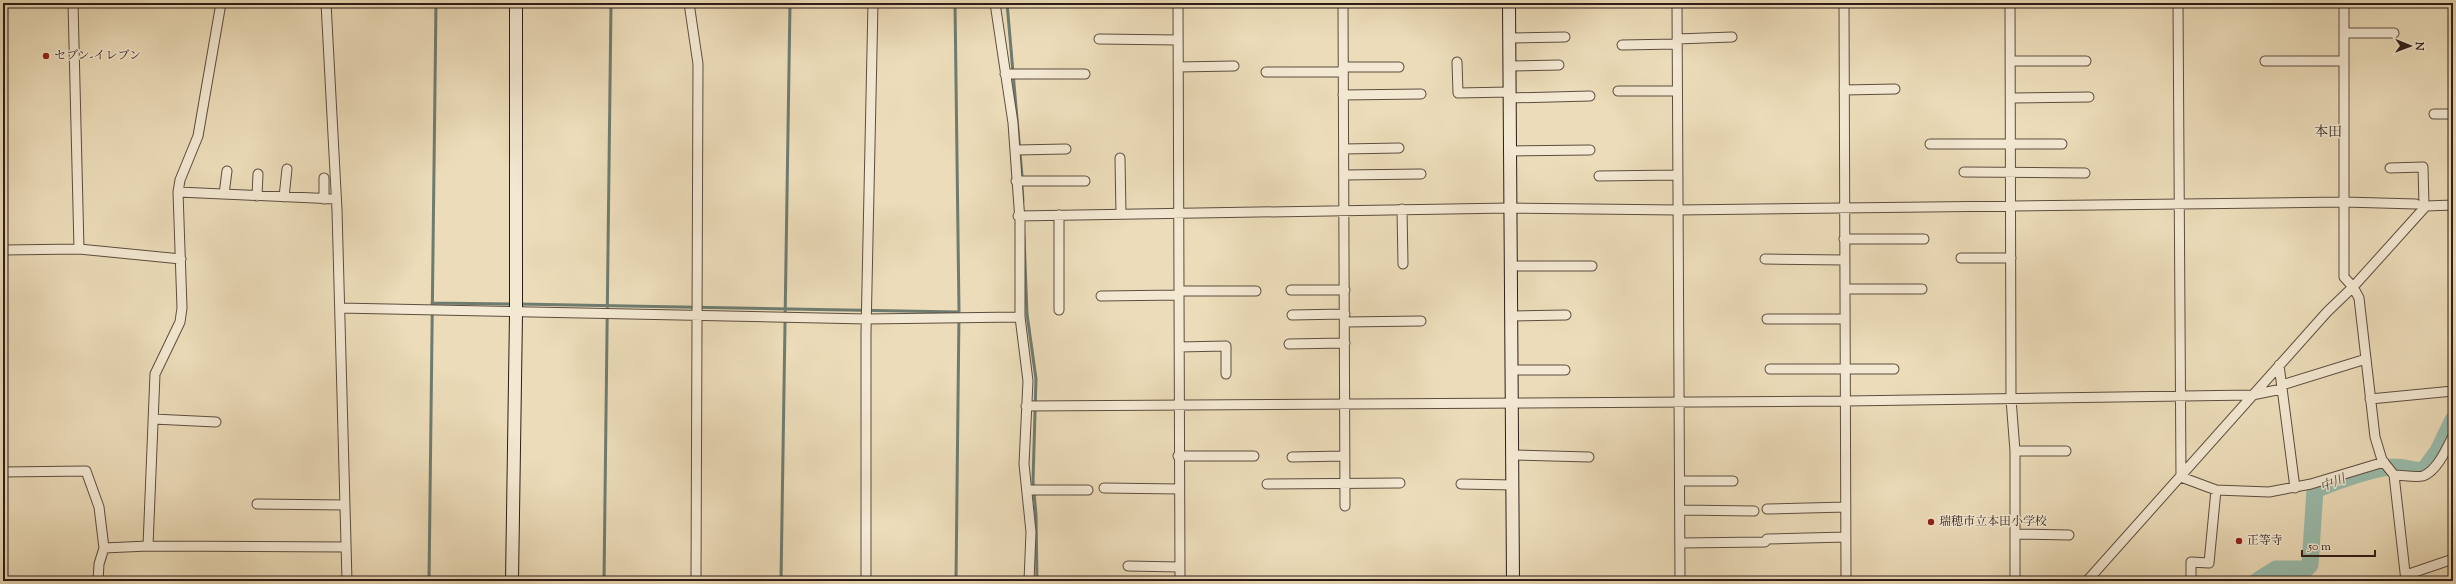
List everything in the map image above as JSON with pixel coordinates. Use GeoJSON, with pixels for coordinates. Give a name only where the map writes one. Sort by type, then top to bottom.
{"type":"FeatureCollection","features":[{"type":"Feature","properties":{"kind":"street"},"geometry":{"type":"LineString","coordinates":[[73,3],[79,249]]}},
{"type":"Feature","properties":{"kind":"street"},"geometry":{"type":"LineString","coordinates":[[148,546],[155,374],[180,322],[182,308],[178,192],[180,180],[198,136],[221,3]]}},
{"type":"Feature","properties":{"kind":"street"},"geometry":{"type":"LineString","coordinates":[[326,3],[340,308],[347,581]]}},
{"type":"Feature","properties":{"kind":"street"},"geometry":{"type":"LineString","coordinates":[[512,581],[516,314],[516,3]]}},
{"type":"Feature","properties":{"kind":"street"},"geometry":{"type":"LineString","coordinates":[[689,3],[698,64],[696,581]]}},
{"type":"Feature","properties":{"kind":"street"},"geometry":{"type":"LineString","coordinates":[[866,581],[867,319],[873,3]]}},
{"type":"Feature","properties":{"kind":"street"},"geometry":{"type":"LineString","coordinates":[[995,3],[1015,150],[1020,317],[1028,381],[1024,464],[1031,532],[1029,581]]}},
{"type":"Feature","properties":{"kind":"street"},"geometry":{"type":"LineString","coordinates":[[1178,3],[1178,456],[1180,581]]}},
{"type":"Feature","properties":{"kind":"street"},"geometry":{"type":"LineString","coordinates":[[1343,3],[1346,403],[1345,506]]}},
{"type":"Feature","properties":{"kind":"street"},"geometry":{"type":"LineString","coordinates":[[1509,3],[1509,208],[1513,455],[1513,581]]}},
{"type":"Feature","properties":{"kind":"street"},"geometry":{"type":"LineString","coordinates":[[1677,3],[1680,581]]}},
{"type":"Feature","properties":{"kind":"street"},"geometry":{"type":"LineString","coordinates":[[1844,3],[1846,581]]}},
{"type":"Feature","properties":{"kind":"street"},"geometry":{"type":"LineString","coordinates":[[2010,3],[2012,98],[2012,399],[2015,451],[2015,581]]}},
{"type":"Feature","properties":{"kind":"street"},"geometry":{"type":"LineString","coordinates":[[2178,3],[2178,204],[2181,477]]}},
{"type":"Feature","properties":{"kind":"street"},"geometry":{"type":"LineString","coordinates":[[2344,3],[2344,277],[2353,287],[2359,298],[2363,318],[2375,437],[2384,462],[2394,475],[2406,578],[2453,559]]}},
{"type":"Feature","properties":{"kind":"street"},"geometry":{"type":"LineString","coordinates":[[2344,33],[2394,33]]}},
{"type":"Feature","properties":{"kind":"street"},"geometry":{"type":"LineString","coordinates":[[1509,38],[1566,37]]}},
{"type":"Feature","properties":{"kind":"street"},"geometry":{"type":"LineString","coordinates":[[1622,45],[1732,37]]}},
{"type":"Feature","properties":{"kind":"street"},"geometry":{"type":"LineString","coordinates":[[1099,39],[1178,40]]}},
{"type":"Feature","properties":{"kind":"street"},"geometry":{"type":"LineString","coordinates":[[2265,61],[2344,60]]}},
{"type":"Feature","properties":{"kind":"street"},"geometry":{"type":"LineString","coordinates":[[2011,61],[2086,61]]}},
{"type":"Feature","properties":{"kind":"street"},"geometry":{"type":"LineString","coordinates":[[1457,62],[1458,93],[1590,96]]}},
{"type":"Feature","properties":{"kind":"street"},"geometry":{"type":"LineString","coordinates":[[1509,66],[1560,65]]}},
{"type":"Feature","properties":{"kind":"street"},"geometry":{"type":"LineString","coordinates":[[1178,66],[1234,66]]}},
{"type":"Feature","properties":{"kind":"street"},"geometry":{"type":"LineString","coordinates":[[1266,72],[1399,67]]}},
{"type":"Feature","properties":{"kind":"street"},"geometry":{"type":"LineString","coordinates":[[1005,74],[1085,74]]}},
{"type":"Feature","properties":{"kind":"street"},"geometry":{"type":"LineString","coordinates":[[1844,90],[1895,89]]}},
{"type":"Feature","properties":{"kind":"street"},"geometry":{"type":"LineString","coordinates":[[1618,91],[1677,91]]}},
{"type":"Feature","properties":{"kind":"street"},"geometry":{"type":"LineString","coordinates":[[1343,95],[1421,94]]}},
{"type":"Feature","properties":{"kind":"street"},"geometry":{"type":"LineString","coordinates":[[2012,98],[2089,97]]}},
{"type":"Feature","properties":{"kind":"street"},"geometry":{"type":"LineString","coordinates":[[2434,114],[2453,114]]}},
{"type":"Feature","properties":{"kind":"street"},"geometry":{"type":"LineString","coordinates":[[1930,144],[2062,144]]}},
{"type":"Feature","properties":{"kind":"street"},"geometry":{"type":"LineString","coordinates":[[1344,149],[1399,148]]}},
{"type":"Feature","properties":{"kind":"street"},"geometry":{"type":"LineString","coordinates":[[1015,150],[1066,150]]}},
{"type":"Feature","properties":{"kind":"street"},"geometry":{"type":"LineString","coordinates":[[1509,151],[1590,150]]}},
{"type":"Feature","properties":{"kind":"street"},"geometry":{"type":"LineString","coordinates":[[1120,158],[1121,214]]}},
{"type":"Feature","properties":{"kind":"street"},"geometry":{"type":"LineString","coordinates":[[1018,216],[1509,208],[1678,210],[2344,202],[2420,205],[2423,167],[2390,168]]}},
{"type":"Feature","properties":{"kind":"street"},"geometry":{"type":"LineString","coordinates":[[284,197],[287,168]]}},
{"type":"Feature","properties":{"kind":"street"},"geometry":{"type":"LineString","coordinates":[[224,194],[227,171]]}},
{"type":"Feature","properties":{"kind":"street"},"geometry":{"type":"LineString","coordinates":[[1964,172],[2011,174],[2085,173]]}},
{"type":"Feature","properties":{"kind":"street"},"geometry":{"type":"LineString","coordinates":[[257,196],[258,174]]}},
{"type":"Feature","properties":{"kind":"street"},"geometry":{"type":"LineString","coordinates":[[1344,175],[1421,174]]}},
{"type":"Feature","properties":{"kind":"street"},"geometry":{"type":"LineString","coordinates":[[1599,176],[1678,174]]}},
{"type":"Feature","properties":{"kind":"street"},"geometry":{"type":"LineString","coordinates":[[324,178],[324,199]]}},
{"type":"Feature","properties":{"kind":"street"},"geometry":{"type":"LineString","coordinates":[[1016,181],[1085,181]]}},
{"type":"Feature","properties":{"kind":"street"},"geometry":{"type":"LineString","coordinates":[[178,192],[336,199]]}},
{"type":"Feature","properties":{"kind":"street"},"geometry":{"type":"LineString","coordinates":[[2087,581],[2279,365],[2327,312],[2353,287],[2426,206],[2453,205]]}},
{"type":"Feature","properties":{"kind":"street"},"geometry":{"type":"LineString","coordinates":[[1402,209],[1403,264]]}},
{"type":"Feature","properties":{"kind":"street"},"geometry":{"type":"LineString","coordinates":[[1059,215],[1059,310]]}},
{"type":"Feature","properties":{"kind":"street"},"geometry":{"type":"LineString","coordinates":[[1844,239],[1924,239]]}},
{"type":"Feature","properties":{"kind":"street"},"geometry":{"type":"LineString","coordinates":[[3,250],[79,249],[181,259]]}},
{"type":"Feature","properties":{"kind":"street"},"geometry":{"type":"LineString","coordinates":[[1961,258],[2011,258]]}},
{"type":"Feature","properties":{"kind":"street"},"geometry":{"type":"LineString","coordinates":[[1765,259],[1844,260]]}},
{"type":"Feature","properties":{"kind":"street"},"geometry":{"type":"LineString","coordinates":[[1510,266],[1592,266]]}},
{"type":"Feature","properties":{"kind":"street"},"geometry":{"type":"LineString","coordinates":[[1845,289],[1922,289]]}},
{"type":"Feature","properties":{"kind":"street"},"geometry":{"type":"LineString","coordinates":[[1291,290],[1345,290]]}},
{"type":"Feature","properties":{"kind":"street"},"geometry":{"type":"LineString","coordinates":[[1101,296],[1256,291]]}},
{"type":"Feature","properties":{"kind":"street"},"geometry":{"type":"LineString","coordinates":[[340,308],[516,314],[697,314],[867,319],[1020,317]]}},
{"type":"Feature","properties":{"kind":"street"},"geometry":{"type":"LineString","coordinates":[[1292,315],[1421,321]]}},
{"type":"Feature","properties":{"kind":"street"},"geometry":{"type":"LineString","coordinates":[[1511,316],[1566,315]]}},
{"type":"Feature","properties":{"kind":"street"},"geometry":{"type":"LineString","coordinates":[[1767,319],[1845,319]]}},
{"type":"Feature","properties":{"kind":"street"},"geometry":{"type":"LineString","coordinates":[[1289,344],[1345,343]]}},
{"type":"Feature","properties":{"kind":"street"},"geometry":{"type":"LineString","coordinates":[[1178,347],[1226,346],[1226,374]]}},
{"type":"Feature","properties":{"kind":"street"},"geometry":{"type":"LineString","coordinates":[[1026,406],[1846,401],[2252,395],[2282,387],[2366,359]]}},
{"type":"Feature","properties":{"kind":"street"},"geometry":{"type":"LineString","coordinates":[[2279,365],[2295,488]]}},
{"type":"Feature","properties":{"kind":"street"},"geometry":{"type":"LineString","coordinates":[[1770,369],[1894,369]]}},
{"type":"Feature","properties":{"kind":"street"},"geometry":{"type":"LineString","coordinates":[[1512,370],[1565,370]]}},
{"type":"Feature","properties":{"kind":"street"},"geometry":{"type":"LineString","coordinates":[[2370,399],[2453,391]]}},
{"type":"Feature","properties":{"kind":"street"},"geometry":{"type":"LineString","coordinates":[[154,419],[216,422]]}},
{"type":"Feature","properties":{"kind":"street"},"geometry":{"type":"LineString","coordinates":[[2394,475],[2422,476],[2428,473],[2445,452],[2453,436]]}},
{"type":"Feature","properties":{"kind":"street"},"geometry":{"type":"LineString","coordinates":[[2015,451],[2066,451]]}},
{"type":"Feature","properties":{"kind":"street"},"geometry":{"type":"LineString","coordinates":[[1513,455],[1590,457]]}},
{"type":"Feature","properties":{"kind":"street"},"geometry":{"type":"LineString","coordinates":[[1178,456],[1254,456]]}},
{"type":"Feature","properties":{"kind":"street"},"geometry":{"type":"LineString","coordinates":[[1292,457],[1345,456]]}},
{"type":"Feature","properties":{"kind":"street"},"geometry":{"type":"LineString","coordinates":[[2181,477],[2216,490],[2269,492],[2295,488],[2384,462]]}},
{"type":"Feature","properties":{"kind":"street"},"geometry":{"type":"LineString","coordinates":[[3,472],[86,471],[99,507],[104,548],[99,564],[98,581]]}},
{"type":"Feature","properties":{"kind":"street"},"geometry":{"type":"LineString","coordinates":[[1680,481],[1733,481]]}},
{"type":"Feature","properties":{"kind":"street"},"geometry":{"type":"LineString","coordinates":[[1267,484],[1400,483]]}},
{"type":"Feature","properties":{"kind":"street"},"geometry":{"type":"LineString","coordinates":[[1461,484],[1513,485]]}},
{"type":"Feature","properties":{"kind":"street"},"geometry":{"type":"LineString","coordinates":[[1104,488],[1179,490]]}},
{"type":"Feature","properties":{"kind":"street"},"geometry":{"type":"LineString","coordinates":[[1027,490],[1088,490]]}},
{"type":"Feature","properties":{"kind":"street"},"geometry":{"type":"LineString","coordinates":[[2190,581],[2191,562],[2209,563],[2216,490]]}},
{"type":"Feature","properties":{"kind":"street"},"geometry":{"type":"LineString","coordinates":[[257,504],[345,504]]}},
{"type":"Feature","properties":{"kind":"street"},"geometry":{"type":"LineString","coordinates":[[1767,509],[1846,507]]}},
{"type":"Feature","properties":{"kind":"street"},"geometry":{"type":"LineString","coordinates":[[1680,510],[1754,511]]}},
{"type":"Feature","properties":{"kind":"street"},"geometry":{"type":"LineString","coordinates":[[2015,534],[2069,535]]}},
{"type":"Feature","properties":{"kind":"street"},"geometry":{"type":"LineString","coordinates":[[1680,543],[1765,542],[1767,539],[1846,537]]}},
{"type":"Feature","properties":{"kind":"street"},"geometry":{"type":"LineString","coordinates":[[104,548],[148,546],[346,547]]}},
{"type":"Feature","properties":{"kind":"street"},"geometry":{"type":"LineString","coordinates":[[1128,566],[1179,567]]}},
{"type":"Feature","properties":{"kind":"waterway"},"geometry":{"type":"LineString","coordinates":[[429,581],[436,3]]}},
{"type":"Feature","properties":{"kind":"waterway"},"geometry":{"type":"LineString","coordinates":[[604,581],[611,3]]}},
{"type":"Feature","properties":{"kind":"waterway"},"geometry":{"type":"LineString","coordinates":[[781,581],[790,3]]}},
{"type":"Feature","properties":{"kind":"waterway"},"geometry":{"type":"LineString","coordinates":[[955,3],[959,312],[956,581]]}},
{"type":"Feature","properties":{"kind":"waterway"},"geometry":{"type":"LineString","coordinates":[[1007,3],[1022,176]]}},
{"type":"Feature","properties":{"kind":"waterway"},"geometry":{"type":"LineString","coordinates":[[1022,187],[1023,201]]}},
{"type":"Feature","properties":{"kind":"waterway"},"geometry":{"type":"LineString","coordinates":[[1024,236],[1027,314],[1036,379],[1033,481],[1036,515],[1037,581]]}},
{"type":"Feature","properties":{"kind":"waterway"},"geometry":{"type":"LineString","coordinates":[[432,303],[512,304]]}},
{"type":"Feature","properties":{"kind":"waterway"},"geometry":{"type":"LineString","coordinates":[[518,304],[959,312]]}},
{"type":"Feature","properties":{"kind":"waterway","name":"中川"},"geometry":{"type":"LineString","coordinates":[[2257,581],[2276,569],[2306,569],[2310,565],[2315,490],[2344,479],[2388,467],[2424,470],[2438,451],[2453,420]]}},
{"type":"Feature","properties":{"kind":"place","name":"セブン-イレブン"},"geometry":{"type":"Point","coordinates":[46,56]}},
{"type":"Feature","properties":{"kind":"place","name":"瑞穂市立本田小学校"},"geometry":{"type":"Point","coordinates":[1931,522]}},
{"type":"Feature","properties":{"kind":"place","name":"正等寺"},"geometry":{"type":"Point","coordinates":[2239,541]}},
{"type":"Feature","properties":{"kind":"district","name":"本田"},"geometry":{"type":"Point","coordinates":[2328,133]}}]}
